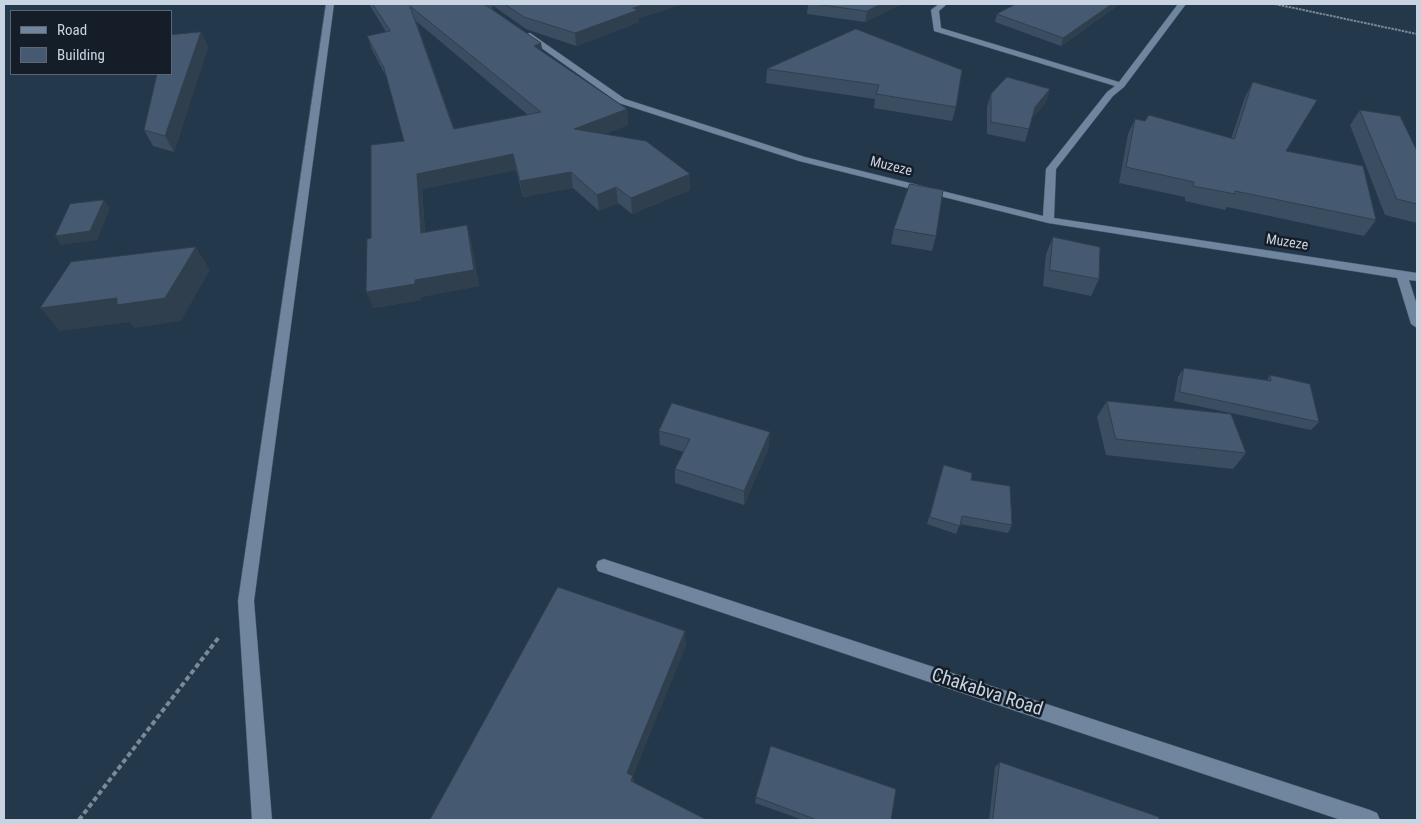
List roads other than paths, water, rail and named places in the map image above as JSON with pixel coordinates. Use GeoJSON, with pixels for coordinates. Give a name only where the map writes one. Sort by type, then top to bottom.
{"type":"FeatureCollection","features":[{"type":"Feature","properties":{"kind":"street"},"geometry":{"type":"LineString","coordinates":[[262,820],[246,601],[330,4]]}},
{"type":"Feature","properties":{"kind":"street"},"geometry":{"type":"LineString","coordinates":[[943,4],[935,10],[937,29],[1121,85]]}},
{"type":"Feature","properties":{"kind":"street"},"geometry":{"type":"LineString","coordinates":[[1048,220],[1051,169],[1110,94],[1121,85],[1182,4]]}},
{"type":"Feature","properties":{"kind":"street","name":"Muzeze"},"geometry":{"type":"LineString","coordinates":[[521,31],[622,101],[802,160],[1048,220],[1417,277]]}},
{"type":"Feature","properties":{"kind":"street"},"geometry":{"type":"LineString","coordinates":[[1402,275],[1417,324]]}},
{"type":"Feature","properties":{"kind":"street","name":"Chakabva Road"},"geometry":{"type":"LineString","coordinates":[[604,566],[1370,820]]}}]}
